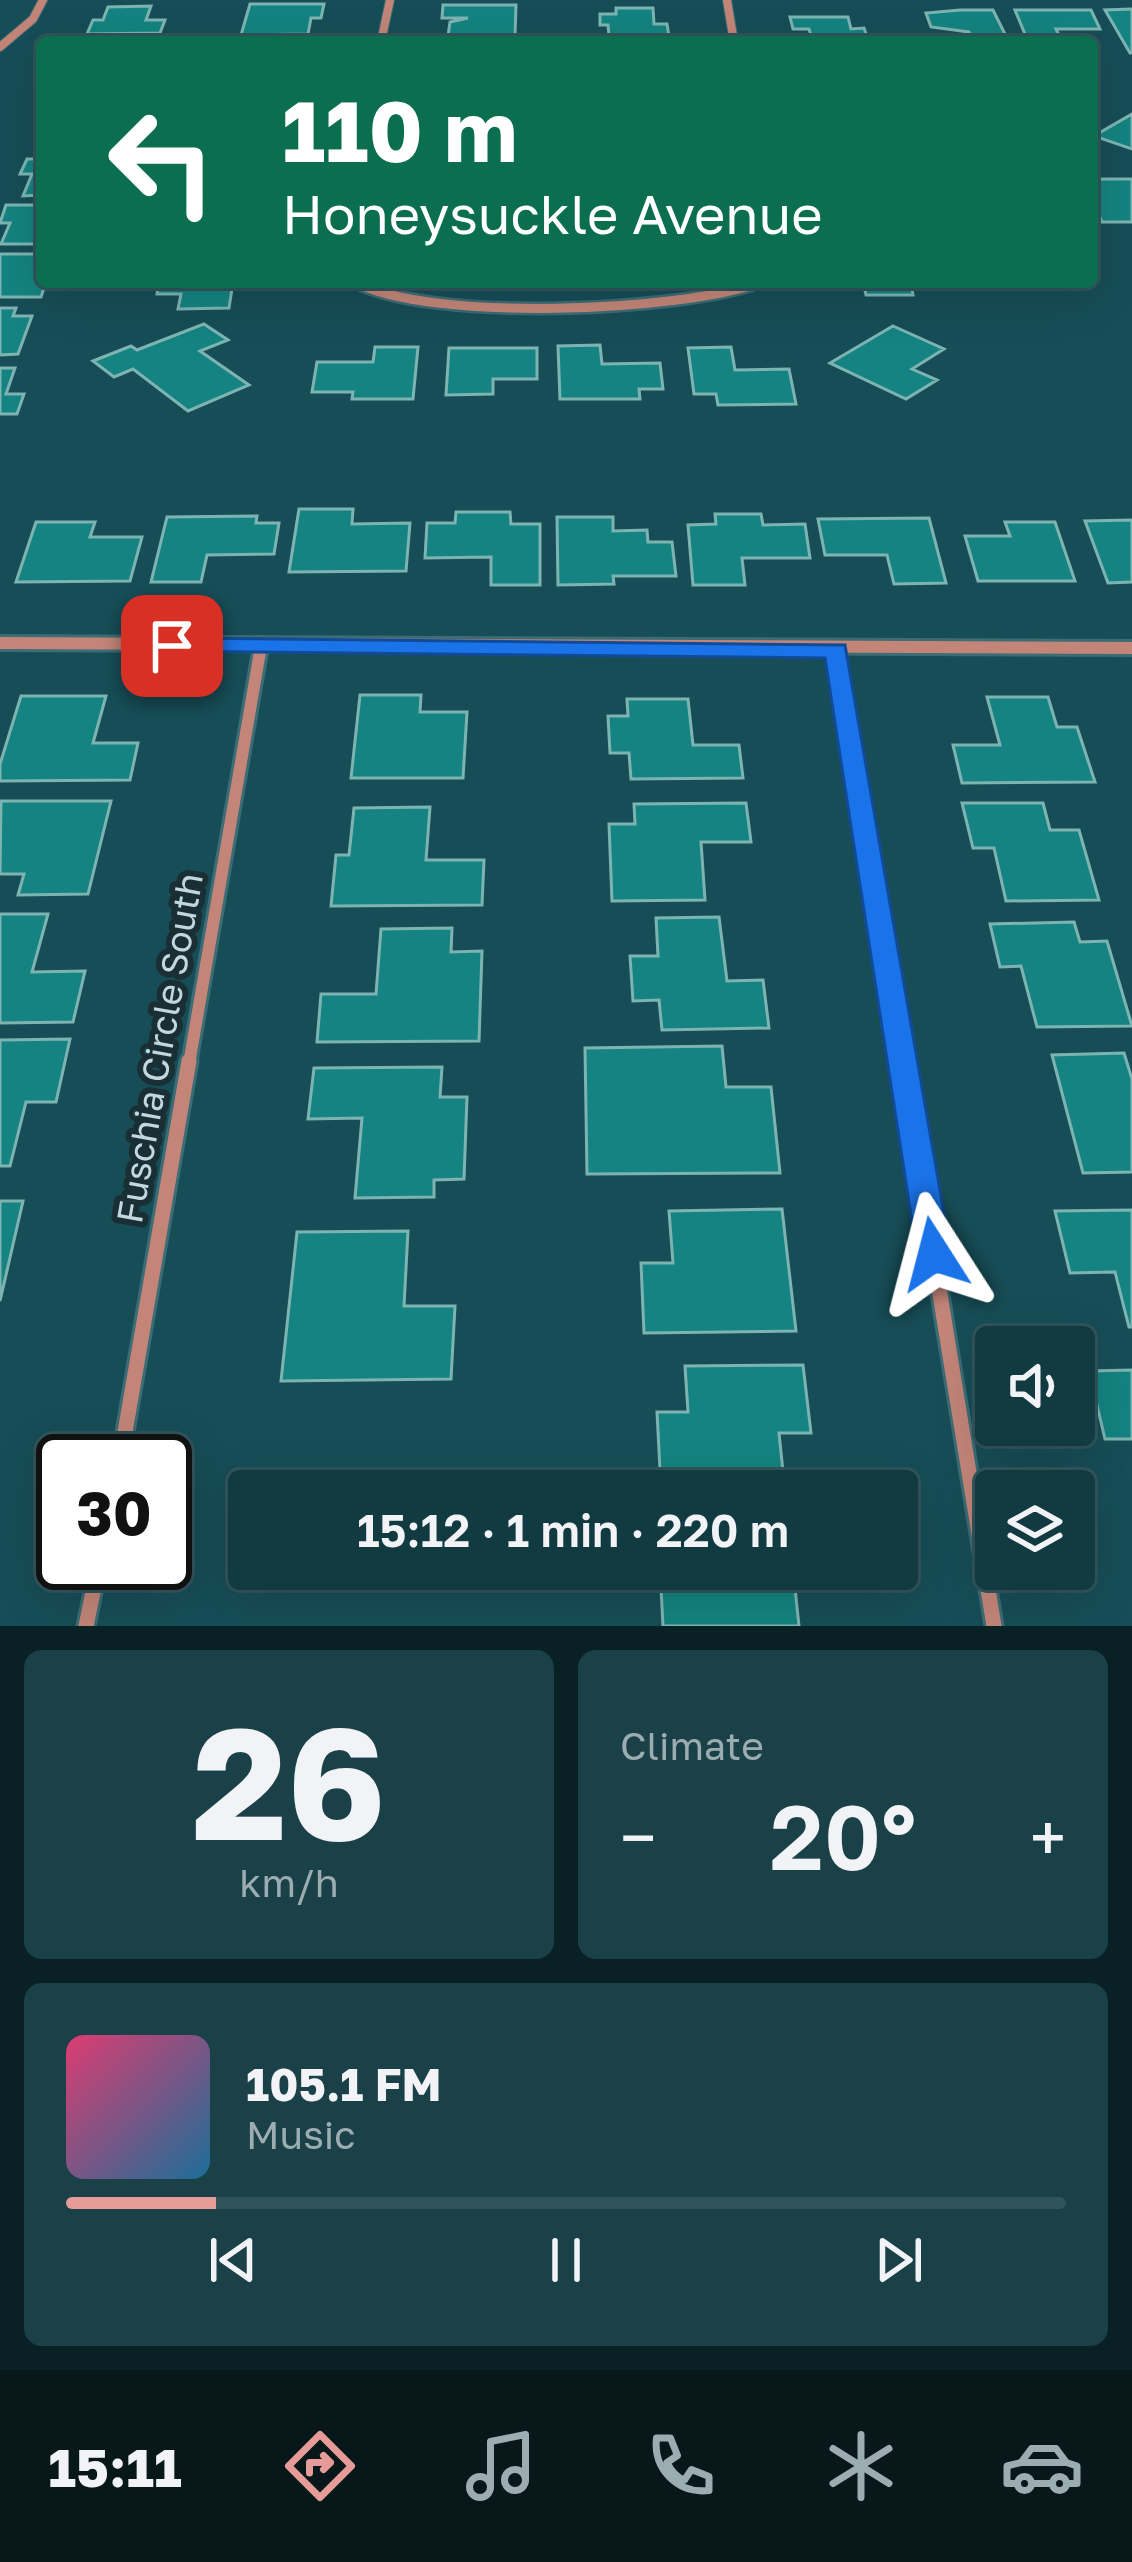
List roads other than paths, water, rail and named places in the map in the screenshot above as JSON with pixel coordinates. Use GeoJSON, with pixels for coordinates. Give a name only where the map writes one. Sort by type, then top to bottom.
{"type":"FeatureCollection","features":[{"type":"Feature","properties":{"kind":"street"},"geometry":{"type":"LineString","coordinates":[[0,47],[33,20],[43,0]]}},
{"type":"Feature","properties":{"kind":"street"},"geometry":{"type":"LineString","coordinates":[[383,36],[390,0]]}},
{"type":"Feature","properties":{"kind":"street"},"geometry":{"type":"LineString","coordinates":[[727,0],[733,36]]}},
{"type":"Feature","properties":{"kind":"street"},"geometry":{"type":"LineString","coordinates":[[371,288],[407,302],[551,304],[694,302],[748,288]]}},
{"type":"Feature","properties":{"kind":"street"},"geometry":{"type":"LineString","coordinates":[[0,643],[1132,648]]}},
{"type":"Feature","properties":{"kind":"street","name":"Fuschia Circle South"},"geometry":{"type":"LineString","coordinates":[[125,1434],[261,646]]}},
{"type":"Feature","properties":{"kind":"street"},"geometry":{"type":"LineString","coordinates":[[836,650],[994,1626]]}},
{"type":"Feature","properties":{"kind":"street"},"geometry":{"type":"LineString","coordinates":[[86,1626],[93,1590]]}}]}
